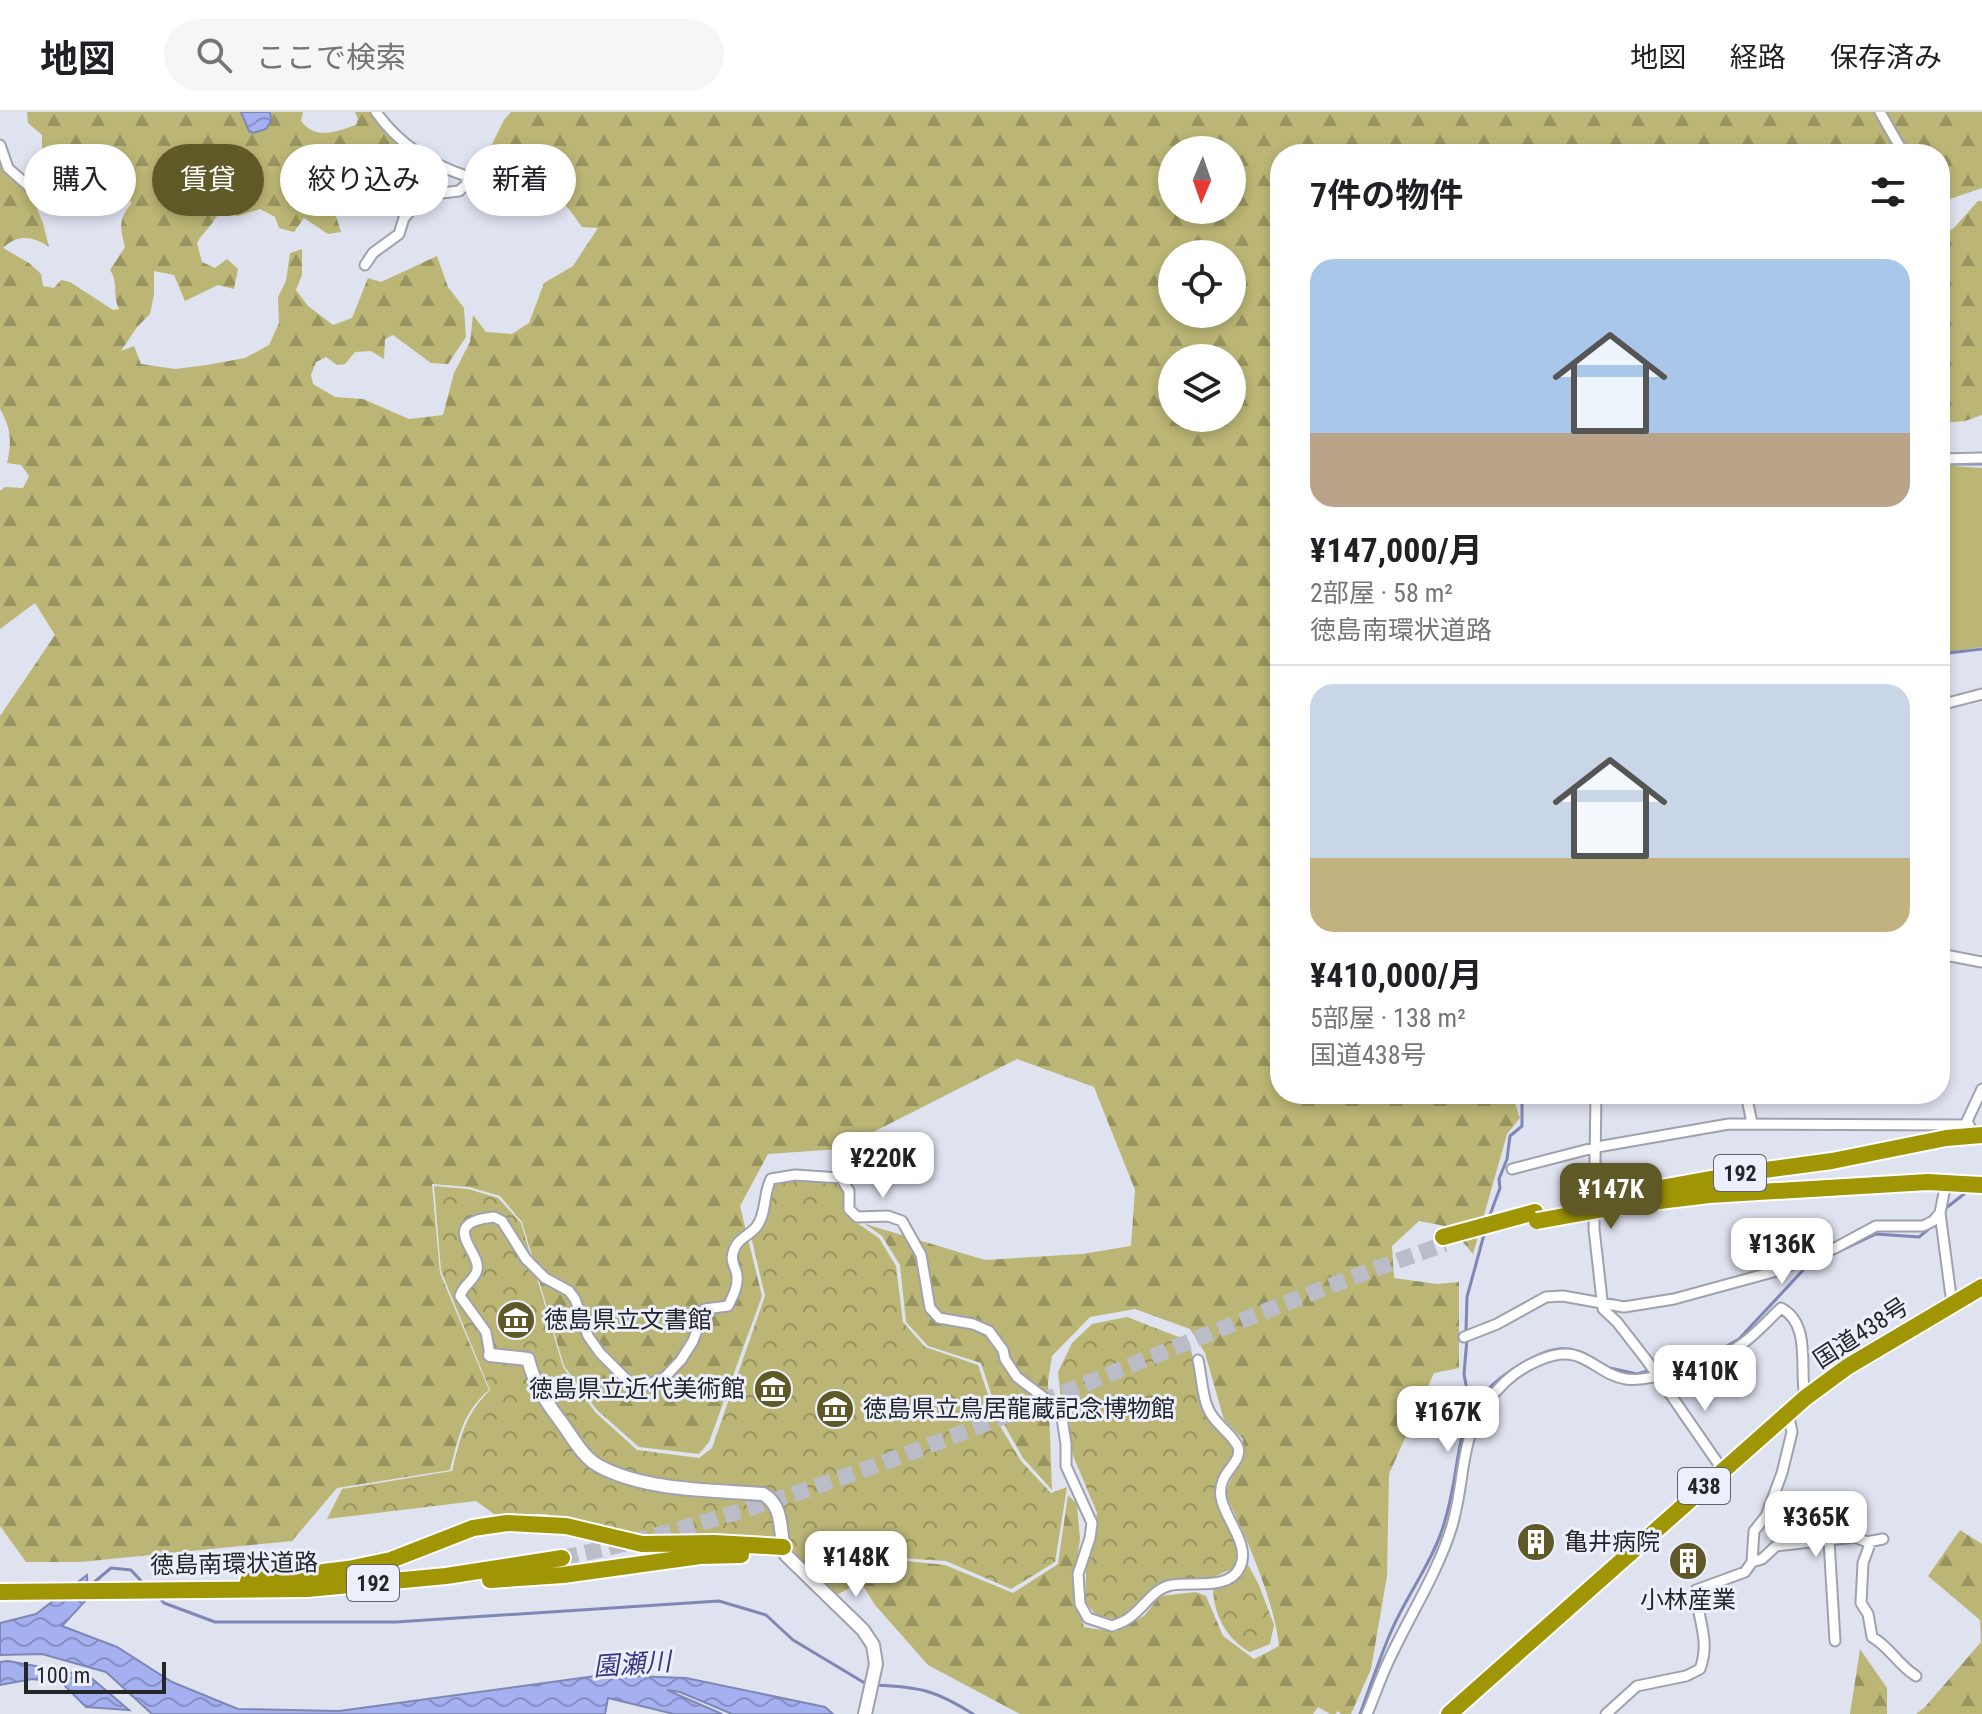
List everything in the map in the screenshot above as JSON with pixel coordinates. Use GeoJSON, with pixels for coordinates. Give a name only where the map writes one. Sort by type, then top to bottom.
{"type":"FeatureCollection","features":[{"type":"Feature","properties":{"kind":"highway","name":"192"},"geometry":{"type":"LineString","coordinates":[[1444,1241],[1536,1217],[1743,1173],[1832,1161],[1975,1131]]}},
{"type":"Feature","properties":{"kind":"highway","name":"192"},"geometry":{"type":"LineString","coordinates":[[1536,1217],[1709,1195],[1928,1182],[1982,1185]]}},
{"type":"Feature","properties":{"kind":"highway","name":"国道438号"},"geometry":{"type":"LineString","coordinates":[[1449,1714],[1805,1398],[1847,1367],[1982,1287]]}},
{"type":"Feature","properties":{"kind":"highway"},"geometry":{"type":"LineString","coordinates":[[246,1581],[348,1569],[391,1560],[473,1528],[507,1523],[566,1526],[642,1544],[715,1543],[784,1551]]}},
{"type":"Feature","properties":{"kind":"highway"},"geometry":{"type":"LineString","coordinates":[[307,1589],[563,1575],[730,1553],[784,1551]]}},
{"type":"Feature","properties":{"kind":"highway","name":"徳島南環状道路"},"geometry":{"type":"LineString","coordinates":[[0,1585],[307,1589],[432,1578],[561,1554],[403,1573],[183,1585]]}},
{"type":"Feature","properties":{"kind":"highway","name":"徳島南環状道路"},"geometry":{"type":"LineString","coordinates":[[0,1592],[40,1587]]}},
{"type":"Feature","properties":{"kind":"street"},"geometry":{"type":"LineString","coordinates":[[365,265],[373,253],[399,234],[404,218],[425,195],[459,191],[467,184],[466,176],[439,167],[416,152],[376,112]]}},
{"type":"Feature","properties":{"kind":"street"},"geometry":{"type":"LineString","coordinates":[[1880,112],[1898,144]]}},
{"type":"Feature","properties":{"kind":"street"},"geometry":{"type":"LineString","coordinates":[[0,145],[8,168],[24,182]]}},
{"type":"Feature","properties":{"kind":"street"},"geometry":{"type":"LineString","coordinates":[[1950,459],[1982,458]]}},
{"type":"Feature","properties":{"kind":"street"},"geometry":{"type":"LineString","coordinates":[[1950,702],[1982,694]]}},
{"type":"Feature","properties":{"kind":"street"},"geometry":{"type":"LineString","coordinates":[[1950,956],[1982,962]]}},
{"type":"Feature","properties":{"kind":"street"},"geometry":{"type":"LineString","coordinates":[[1975,1131],[1967,1121],[1982,1089]]}},
{"type":"Feature","properties":{"kind":"street"},"geometry":{"type":"LineString","coordinates":[[1596,1104],[1594,1229],[1602,1304],[1648,1362],[1722,1469]]}},
{"type":"Feature","properties":{"kind":"street"},"geometry":{"type":"LineString","coordinates":[[1748,1104],[1752,1123]]}},
{"type":"Feature","properties":{"kind":"street"},"geometry":{"type":"LineString","coordinates":[[1512,1169],[1597,1147],[1729,1124],[1975,1131]]}},
{"type":"Feature","properties":{"kind":"street"},"geometry":{"type":"LineString","coordinates":[[865,1714],[876,1664],[875,1650],[869,1636],[784,1551],[782,1524],[770,1498],[763,1494],[676,1488],[628,1477],[597,1465],[576,1444],[544,1401],[528,1359],[490,1355],[486,1332],[460,1296],[478,1268],[464,1240],[470,1224],[494,1217],[502,1221],[526,1259],[545,1278],[569,1291],[575,1299],[588,1336],[600,1353],[630,1383],[647,1385],[665,1377],[681,1360],[693,1341],[705,1309],[728,1306],[736,1288],[737,1275],[731,1262],[734,1247],[737,1241],[756,1228],[762,1216],[765,1189],[771,1179],[795,1175],[841,1178],[849,1191],[849,1209],[857,1217],[888,1216],[902,1221],[921,1255],[930,1308],[939,1318],[973,1324],[989,1331],[1017,1377],[1055,1406],[1062,1418],[1066,1466],[1092,1523],[1078,1574],[1080,1604],[1088,1618],[1112,1626],[1129,1618],[1157,1591],[1170,1585],[1210,1585],[1232,1576],[1240,1567],[1243,1551],[1221,1500],[1222,1479],[1239,1453],[1237,1444],[1209,1411],[1198,1360]]}},
{"type":"Feature","properties":{"kind":"street"},"geometry":{"type":"LineString","coordinates":[[1945,1192],[1940,1213],[1952,1304]]}},
{"type":"Feature","properties":{"kind":"street"},"geometry":{"type":"LineString","coordinates":[[1464,1337],[1509,1318],[1546,1297],[1563,1296],[1624,1307],[1718,1289],[1835,1248],[1876,1226],[1923,1226],[1940,1213]]}},
{"type":"Feature","properties":{"kind":"street"},"geometry":{"type":"LineString","coordinates":[[1367,1714],[1388,1660],[1451,1526],[1470,1431],[1485,1404],[1507,1380],[1528,1365],[1564,1354],[1577,1356],[1605,1374],[1625,1379],[1658,1376],[1735,1349],[1781,1308],[1789,1312],[1801,1335],[1805,1398]]}},
{"type":"Feature","properties":{"kind":"street"},"geometry":{"type":"LineString","coordinates":[[1606,1714],[1637,1686],[1686,1676],[1700,1669],[1706,1644],[1696,1590],[1745,1572],[1752,1562],[1754,1531],[1766,1516],[1782,1473],[1792,1432],[1788,1413]]}},
{"type":"Feature","properties":{"kind":"street"},"geometry":{"type":"LineString","coordinates":[[1752,1562],[1762,1559],[1776,1546],[1855,1537],[1871,1541],[1883,1539]]}},
{"type":"Feature","properties":{"kind":"street"},"geometry":{"type":"LineString","coordinates":[[1829,1541],[1835,1641]]}},
{"type":"Feature","properties":{"kind":"street"},"geometry":{"type":"LineString","coordinates":[[1871,1541],[1863,1563],[1861,1603],[1868,1614],[1872,1637],[1886,1645],[1900,1664],[1916,1676]]}},
{"type":"Feature","properties":{"kind":"green space"},"geometry":{"type":"Polygon","coordinates":[[[27,112],[303,112],[301,121],[307,127],[327,133],[356,125],[358,119],[355,112],[370,112],[397,144],[280,144],[280,216],[336,216],[341,232],[328,234],[304,218],[294,232],[279,228],[275,217],[264,211],[264,144],[152,144],[152,216],[217,216],[197,243],[202,262],[215,268],[227,259],[238,269],[234,289],[218,285],[185,301],[174,275],[154,271],[150,314],[121,351],[134,346],[141,364],[175,369],[245,358],[269,345],[279,323],[278,297],[286,281],[290,253],[302,249],[302,275],[296,290],[308,306],[333,325],[352,318],[368,278],[381,282],[437,256],[448,287],[464,308],[466,337],[448,364],[431,363],[393,335],[385,339],[384,359],[371,351],[355,352],[345,364],[337,365],[326,357],[316,362],[311,375],[313,384],[335,397],[363,399],[409,419],[443,415],[454,373],[470,342],[473,315],[486,332],[512,334],[529,323],[544,283],[573,266],[598,228],[582,227],[574,216],[576,144],[492,144],[511,112],[1982,112],[1982,188],[1950,199],[1950,144],[1903,144],[1887,119],[1896,144],[1270,144],[1270,1104],[1515,1104],[1520,1118],[1507,1134],[1473,1254],[1450,1227],[1419,1221],[1392,1246],[1394,1278],[1437,1284],[1459,1282],[1459,1368],[1434,1373],[1389,1474],[1387,1576],[1371,1669],[1351,1714],[1338,1711],[1330,1714],[1318,1707],[1313,1714],[1020,1714],[928,1665],[875,1605],[860,1581],[869,1557],[945,1565],[1013,1593],[1058,1564],[1068,1495],[1077,1504],[1080,1539],[1073,1592],[1084,1627],[1115,1632],[1144,1616],[1160,1596],[1196,1592],[1206,1596],[1223,1636],[1254,1659],[1279,1646],[1265,1589],[1225,1494],[1243,1461],[1243,1439],[1224,1420],[1205,1353],[1190,1329],[1135,1309],[1090,1317],[1052,1356],[1048,1381],[1052,1490],[1023,1458],[997,1412],[981,1363],[928,1346],[906,1322],[900,1265],[882,1236],[865,1224],[985,1260],[1082,1254],[1131,1246],[1135,1190],[1094,1087],[1017,1059],[840,1149],[768,1154],[740,1206],[762,1296],[709,1442],[699,1454],[639,1447],[597,1410],[564,1366],[522,1222],[500,1196],[469,1187],[432,1184],[440,1273],[489,1390],[467,1416],[450,1470],[337,1488],[292,1541],[80,1562],[26,1562],[0,1526],[0,716],[55,635],[35,603],[0,629],[0,491],[5,487],[23,488],[29,476],[21,465],[7,463],[10,435],[0,409],[0,166],[24,189],[24,216],[40,216],[49,247],[25,238],[14,240],[3,248],[41,274],[43,286],[54,288],[61,280],[70,282],[113,310],[119,309],[110,270],[125,247],[121,224],[123,216],[136,216],[136,144],[42,144],[42,135],[28,123],[27,112]]]}},
{"type":"Feature","properties":{"kind":"green space"},"geometry":{"type":"Polygon","coordinates":[[[1978,201],[1982,201],[1982,415],[1950,422],[1950,230],[1978,201]]]}},
{"type":"Feature","properties":{"kind":"green space"},"geometry":{"type":"Polygon","coordinates":[[[1950,466],[1982,468],[1982,647],[1950,652],[1950,466]]]}},
{"type":"Feature","properties":{"kind":"green space"},"geometry":{"type":"Polygon","coordinates":[[[802,1178],[835,1182],[843,1191],[843,1209],[854,1221],[879,1238],[896,1266],[903,1322],[925,1347],[978,1365],[997,1421],[1021,1461],[1051,1493],[1067,1487],[1055,1562],[1011,1589],[946,1561],[868,1556],[858,1583],[835,1596],[807,1571],[788,1542],[661,1541],[545,1514],[494,1514],[476,1501],[327,1519],[342,1489],[452,1471],[469,1418],[490,1390],[441,1271],[434,1186],[468,1189],[498,1198],[521,1223],[563,1367],[595,1412],[637,1450],[699,1458],[712,1448],[765,1296],[751,1236],[763,1225],[777,1180],[802,1178]]]}},
{"type":"Feature","properties":{"kind":"green space"},"geometry":{"type":"Polygon","coordinates":[[[1127,1317],[1189,1341],[1205,1412],[1214,1427],[1234,1444],[1235,1454],[1217,1482],[1218,1503],[1240,1552],[1236,1567],[1209,1579],[1166,1581],[1149,1591],[1123,1616],[1113,1619],[1095,1614],[1085,1601],[1086,1571],[1097,1513],[1072,1453],[1058,1372],[1072,1343],[1092,1324],[1127,1317]]]}},
{"type":"Feature","properties":{"kind":"green space"},"geometry":{"type":"Polygon","coordinates":[[[1960,1530],[1982,1544],[1982,1714],[1916,1714],[1981,1642],[1980,1620],[1928,1576],[1960,1530]]]}},
{"type":"Feature","properties":{"kind":"green space"},"geometry":{"type":"Polygon","coordinates":[[[1245,1559],[1274,1625],[1270,1644],[1250,1652],[1234,1640],[1222,1624],[1215,1606],[1213,1587],[1233,1579],[1245,1559]]]}},
{"type":"Feature","properties":{"kind":"green space"},"geometry":{"type":"Polygon","coordinates":[[[1860,1649],[1887,1688],[1887,1714],[1850,1714],[1860,1649]]]}},
{"type":"Feature","properties":{"kind":"water"},"geometry":{"type":"Polygon","coordinates":[[[241,112],[270,112],[271,121],[266,129],[253,133],[249,131],[241,112]]]}},
{"type":"Feature","properties":{"kind":"water"},"geometry":{"type":"Polygon","coordinates":[[[87,1575],[88,1598],[62,1626],[117,1647],[172,1682],[238,1709],[339,1711],[603,1675],[686,1678],[825,1707],[833,1714],[732,1714],[680,1692],[667,1690],[722,1714],[674,1714],[608,1698],[605,1714],[152,1714],[106,1672],[42,1654],[0,1655],[0,1623],[36,1614],[87,1575]]]}},
{"type":"Feature","properties":{"kind":"water"},"geometry":{"type":"Polygon","coordinates":[[[0,1662],[89,1676],[129,1710],[86,1707],[62,1683],[32,1679],[0,1685],[0,1662]]]}},
{"type":"Feature","properties":{"kind":"waterway"},"geometry":{"type":"LineString","coordinates":[[1950,464],[1982,464]]}},
{"type":"Feature","properties":{"kind":"waterway"},"geometry":{"type":"LineString","coordinates":[[1950,653],[1982,649]]}},
{"type":"Feature","properties":{"kind":"waterway"},"geometry":{"type":"LineString","coordinates":[[1488,1220],[1500,1188],[1499,1179],[1507,1159],[1510,1136],[1522,1126],[1522,1104]]}},
{"type":"Feature","properties":{"kind":"waterway"},"geometry":{"type":"LineString","coordinates":[[1946,1208],[1968,1191]]}},
{"type":"Feature","properties":{"kind":"waterway"},"geometry":{"type":"LineString","coordinates":[[1605,1367],[1637,1374],[1720,1350],[1739,1339],[1806,1267],[1876,1234],[1919,1237],[1931,1227]]}},
{"type":"Feature","properties":{"kind":"waterway"},"geometry":{"type":"LineString","coordinates":[[1466,1331],[1467,1297],[1485,1231]]}},
{"type":"Feature","properties":{"kind":"waterway"},"geometry":{"type":"LineString","coordinates":[[1467,1339],[1464,1374],[1471,1412]]}},
{"type":"Feature","properties":{"kind":"waterway"},"geometry":{"type":"LineString","coordinates":[[1360,1714],[1390,1634],[1442,1530],[1463,1433],[1482,1395],[1502,1377],[1538,1355],[1569,1349],[1592,1358]]}},
{"type":"Feature","properties":{"kind":"waterway"},"geometry":{"type":"LineString","coordinates":[[92,1584],[111,1568],[131,1570],[144,1584]]}},
{"type":"Feature","properties":{"kind":"waterway"},"geometry":{"type":"LineString","coordinates":[[159,1597],[164,1603],[215,1622],[396,1622],[719,1601],[766,1615],[793,1640],[868,1685]]}},
{"type":"Feature","properties":{"kind":"waterway"},"geometry":{"type":"LineString","coordinates":[[875,1685],[927,1691],[973,1714]]}},
{"type":"Feature","properties":{"kind":"tunnel"},"geometry":{"type":"LineString","coordinates":[[562,1558],[676,1530],[788,1496],[899,1457],[1335,1284],[1445,1244]]}},
{"type":"Feature","properties":{"kind":"place","name":"徳島県立文書館"},"geometry":{"type":"Point","coordinates":[516,1320]}},
{"type":"Feature","properties":{"kind":"place","name":"徳島県立近代美術館"},"geometry":{"type":"Point","coordinates":[773,1389]}},
{"type":"Feature","properties":{"kind":"place","name":"徳島県立鳥居龍蔵記念博物館"},"geometry":{"type":"Point","coordinates":[835,1409]}},
{"type":"Feature","properties":{"kind":"place","name":"亀井病院"},"geometry":{"type":"Point","coordinates":[1536,1542]}},
{"type":"Feature","properties":{"kind":"place","name":"小林産業"},"geometry":{"type":"Point","coordinates":[1688,1561]}},
{"type":"Feature","properties":{"kind":"water label","name":"園瀬川"},"geometry":{"type":"Point","coordinates":[632,1664]}}]}
